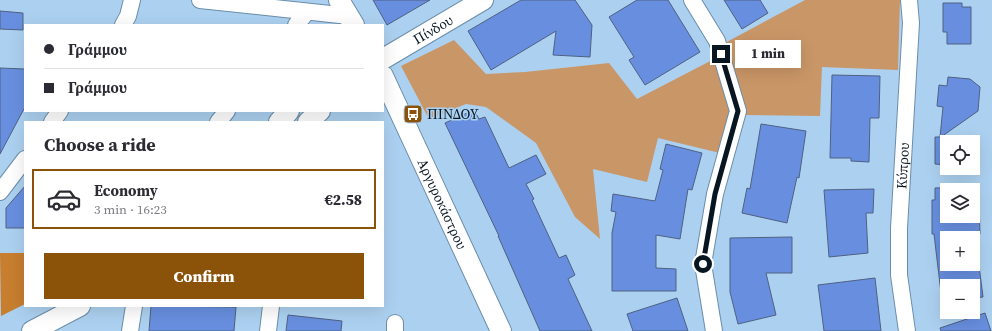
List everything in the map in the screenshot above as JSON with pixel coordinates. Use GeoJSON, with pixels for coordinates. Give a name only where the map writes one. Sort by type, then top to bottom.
{"type":"FeatureCollection","features":[{"type":"Feature","properties":{"kind":"street"},"geometry":{"type":"LineString","coordinates":[[123,24],[128,16],[132,0]]}},
{"type":"Feature","properties":{"kind":"street"},"geometry":{"type":"LineString","coordinates":[[200,0],[346,17]]}},
{"type":"Feature","properties":{"kind":"street","name":"Πίνδου"},"geometry":{"type":"LineString","coordinates":[[384,59],[483,0]]}},
{"type":"Feature","properties":{"kind":"street"},"geometry":{"type":"LineString","coordinates":[[692,0],[718,41],[738,111],[715,194],[703,264],[714,331]]}},
{"type":"Feature","properties":{"kind":"street","name":"Κύπρου"},"geometry":{"type":"LineString","coordinates":[[907,331],[902,307],[899,267],[899,228],[911,23],[909,0]]}},
{"type":"Feature","properties":{"kind":"street"},"geometry":{"type":"LineString","coordinates":[[297,24],[307,12]]}},
{"type":"Feature","properties":{"kind":"street","name":"Αργυροκάστρου"},"geometry":{"type":"LineString","coordinates":[[384,78],[502,331]]}},
{"type":"Feature","properties":{"kind":"street"},"geometry":{"type":"LineString","coordinates":[[53,121],[59,112]]}},
{"type":"Feature","properties":{"kind":"street"},"geometry":{"type":"LineString","coordinates":[[219,121],[226,112]]}},
{"type":"Feature","properties":{"kind":"street"},"geometry":{"type":"LineString","coordinates":[[280,121],[288,112]]}},
{"type":"Feature","properties":{"kind":"street"},"geometry":{"type":"LineString","coordinates":[[309,121],[319,112]]}},
{"type":"Feature","properties":{"kind":"street"},"geometry":{"type":"LineString","coordinates":[[0,192],[24,160]]}},
{"type":"Feature","properties":{"kind":"street"},"geometry":{"type":"LineString","coordinates":[[32,331],[78,307]]}},
{"type":"Feature","properties":{"kind":"street"},"geometry":{"type":"LineString","coordinates":[[130,331],[134,307]]}},
{"type":"Feature","properties":{"kind":"street"},"geometry":{"type":"LineString","coordinates":[[268,331],[271,307]]}},
{"type":"Feature","properties":{"kind":"shaded area"},"geometry":{"type":"Polygon","coordinates":[[[805,0],[900,0],[898,70],[822,67],[820,116],[742,115],[723,44],[805,0]]]}},
{"type":"Feature","properties":{"kind":"shaded area"},"geometry":{"type":"Polygon","coordinates":[[[454,40],[486,74],[525,72],[609,63],[637,99],[718,57],[734,112],[724,154],[658,138],[647,182],[593,169],[600,239],[575,217],[536,143],[486,107],[466,104],[429,119],[401,66],[454,40]]]}},
{"type":"Feature","properties":{"kind":"shaded area"},"geometry":{"type":"Polygon","coordinates":[[[0,253],[24,253],[24,304],[1,316],[0,253]]]}},
{"type":"Feature","properties":{"kind":"building"},"geometry":{"type":"Polygon","coordinates":[[[373,0],[430,0],[387,25],[373,0]]]}},
{"type":"Feature","properties":{"kind":"building"},"geometry":{"type":"Polygon","coordinates":[[[521,0],[575,0],[592,25],[590,57],[553,55],[556,31],[491,70],[468,31],[521,0]]]}},
{"type":"Feature","properties":{"kind":"building"},"geometry":{"type":"Polygon","coordinates":[[[637,0],[668,0],[700,52],[645,85],[629,60],[634,57],[609,17],[637,0]]]}},
{"type":"Feature","properties":{"kind":"building"},"geometry":{"type":"Polygon","coordinates":[[[724,0],[760,0],[768,13],[742,29],[724,0]]]}},
{"type":"Feature","properties":{"kind":"building"},"geometry":{"type":"Polygon","coordinates":[[[943,3],[962,3],[962,7],[971,7],[971,44],[947,44],[947,32],[943,32],[943,3]]]}},
{"type":"Feature","properties":{"kind":"building"},"geometry":{"type":"Polygon","coordinates":[[[0,11],[23,13],[23,30],[0,29],[0,11]]]}},
{"type":"Feature","properties":{"kind":"building"},"geometry":{"type":"Polygon","coordinates":[[[0,68],[24,69],[24,109],[0,154],[0,68]]]}},
{"type":"Feature","properties":{"kind":"building"},"geometry":{"type":"Polygon","coordinates":[[[832,75],[880,76],[879,118],[870,118],[869,162],[851,161],[851,158],[830,158],[832,75]]]}},
{"type":"Feature","properties":{"kind":"building"},"geometry":{"type":"Polygon","coordinates":[[[948,77],[970,79],[980,87],[978,111],[944,135],[940,135],[943,107],[937,106],[939,85],[947,86],[948,77]]]}},
{"type":"Feature","properties":{"kind":"building"},"geometry":{"type":"Polygon","coordinates":[[[474,110],[479,119],[485,117],[509,168],[536,155],[546,174],[526,184],[559,258],[566,255],[575,275],[568,279],[592,331],[540,331],[499,236],[445,123],[474,110]]]}},
{"type":"Feature","properties":{"kind":"building"},"geometry":{"type":"Polygon","coordinates":[[[761,124],[806,131],[799,178],[797,177],[787,223],[742,213],[747,188],[750,189],[761,124]]]}},
{"type":"Feature","properties":{"kind":"building"},"geometry":{"type":"Polygon","coordinates":[[[935,137],[940,137],[940,164],[935,164],[935,137]]]}},
{"type":"Feature","properties":{"kind":"building"},"geometry":{"type":"Polygon","coordinates":[[[666,144],[702,153],[692,190],[688,189],[680,239],[656,235],[656,268],[676,269],[676,291],[612,291],[612,233],[616,212],[611,211],[613,194],[655,201],[663,170],[660,169],[666,144]]]}},
{"type":"Feature","properties":{"kind":"building"},"geometry":{"type":"Polygon","coordinates":[[[24,187],[24,228],[6,228],[6,208],[24,187]]]}},
{"type":"Feature","properties":{"kind":"building"},"geometry":{"type":"Polygon","coordinates":[[[935,188],[940,188],[940,223],[980,223],[980,231],[940,231],[940,271],[980,271],[983,297],[980,297],[980,279],[940,279],[940,284],[934,234],[932,234],[932,200],[935,200],[935,188]]]}},
{"type":"Feature","properties":{"kind":"building"},"geometry":{"type":"Polygon","coordinates":[[[874,189],[873,213],[866,213],[868,253],[829,257],[824,190],[874,189]]]}},
{"type":"Feature","properties":{"kind":"building"},"geometry":{"type":"Polygon","coordinates":[[[792,237],[792,273],[766,273],[776,315],[738,324],[730,292],[730,238],[792,237]]]}},
{"type":"Feature","properties":{"kind":"building"},"geometry":{"type":"Polygon","coordinates":[[[875,278],[881,331],[824,331],[818,285],[875,278]]]}},
{"type":"Feature","properties":{"kind":"building"},"geometry":{"type":"Polygon","coordinates":[[[677,298],[688,331],[633,331],[627,314],[677,298]]]}},
{"type":"Feature","properties":{"kind":"building"},"geometry":{"type":"Polygon","coordinates":[[[151,307],[236,307],[234,331],[149,331],[151,307]]]}},
{"type":"Feature","properties":{"kind":"building"},"geometry":{"type":"Polygon","coordinates":[[[985,313],[991,331],[941,331],[940,328],[967,319],[980,319],[980,315],[985,313]]]}},
{"type":"Feature","properties":{"kind":"building"},"geometry":{"type":"Polygon","coordinates":[[[288,315],[342,321],[341,331],[286,331],[288,315]]]}},
{"type":"Feature","properties":{"kind":"place","name":"ΠΙΝΔΟΥ"},"geometry":{"type":"Point","coordinates":[413,114]}},
{"type":"Feature","properties":{"kind":"route"},"geometry":{"type":"LineString","coordinates":[[703,264],[715,194],[738,111],[721,54]]}}]}
